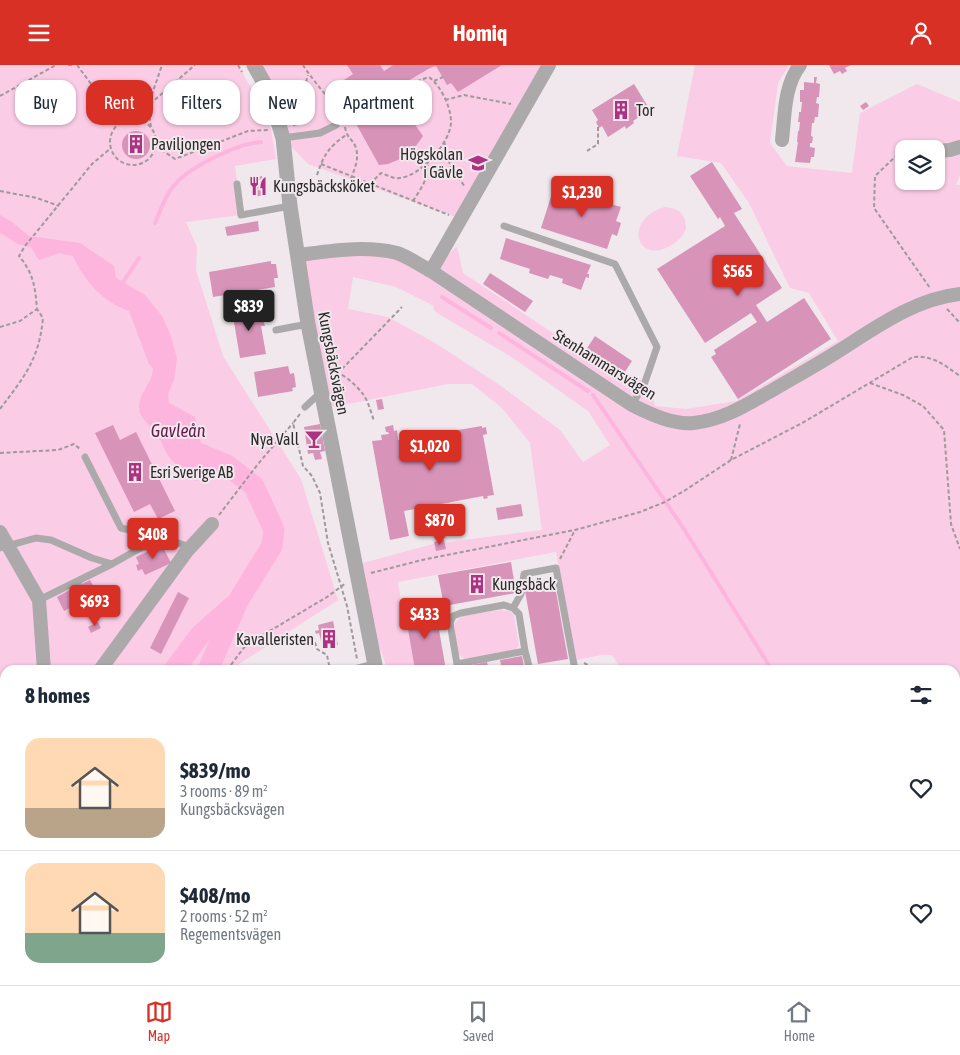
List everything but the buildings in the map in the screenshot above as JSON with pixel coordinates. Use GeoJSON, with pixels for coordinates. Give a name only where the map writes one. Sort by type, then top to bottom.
{"type":"FeatureCollection","features":[{"type":"Feature","properties":{"kind":"street","name":"Kungsbäcksvägen"},"geometry":{"type":"LineString","coordinates":[[254,65],[268,90],[282,135],[290,206],[308,324],[375,665]]}},
{"type":"Feature","properties":{"kind":"street"},"geometry":{"type":"LineString","coordinates":[[432,271],[548,65]]}},
{"type":"Feature","properties":{"kind":"street"},"geometry":{"type":"LineString","coordinates":[[782,140],[789,84],[800,65]]}},
{"type":"Feature","properties":{"kind":"street"},"geometry":{"type":"LineString","coordinates":[[945,150],[960,147]]}},
{"type":"Feature","properties":{"kind":"street","name":"Stenhammarsvägen"},"geometry":{"type":"LineString","coordinates":[[298,255],[366,249],[399,254],[432,271],[632,405],[666,419],[692,423],[712,419],[745,407],[890,318],[937,298],[960,294]]}},
{"type":"Feature","properties":{"kind":"street"},"geometry":{"type":"LineString","coordinates":[[104,665],[191,547],[212,524]]}},
{"type":"Feature","properties":{"kind":"street"},"geometry":{"type":"LineString","coordinates":[[0,532],[4,546],[39,600],[44,665]]}},
{"type":"Feature","properties":{"kind":"lane"},"geometry":{"type":"LineString","coordinates":[[282,135],[320,133],[336,125]]}},
{"type":"Feature","properties":{"kind":"lane"},"geometry":{"type":"LineString","coordinates":[[237,184],[241,215],[290,206]]}},
{"type":"Feature","properties":{"kind":"lane"},"geometry":{"type":"LineString","coordinates":[[504,226],[615,264],[656,347],[645,382],[632,405]]}},
{"type":"Feature","properties":{"kind":"lane"},"geometry":{"type":"LineString","coordinates":[[276,330],[308,324]]}},
{"type":"Feature","properties":{"kind":"lane"},"geometry":{"type":"LineString","coordinates":[[305,407],[321,391]]}},
{"type":"Feature","properties":{"kind":"lane"},"geometry":{"type":"LineString","coordinates":[[85,457],[121,528],[160,537],[191,547]]}},
{"type":"Feature","properties":{"kind":"lane"},"geometry":{"type":"LineString","coordinates":[[39,600],[112,565],[160,537]]}},
{"type":"Feature","properties":{"kind":"lane"},"geometry":{"type":"LineString","coordinates":[[4,546],[36,538],[51,540],[112,565]]}},
{"type":"Feature","properties":{"kind":"lane"},"geometry":{"type":"LineString","coordinates":[[513,608],[521,594],[524,574],[556,568],[574,665]]}},
{"type":"Feature","properties":{"kind":"lane"},"geometry":{"type":"LineString","coordinates":[[457,665],[450,623],[453,616],[504,605],[513,608],[518,614],[529,665]]}},
{"type":"Feature","properties":{"kind":"lane"},"geometry":{"type":"LineString","coordinates":[[466,665],[525,651]]}},
{"type":"Feature","properties":{"kind":"path"},"geometry":{"type":"LineString","coordinates":[[0,96],[56,65]]}},
{"type":"Feature","properties":{"kind":"path"},"geometry":{"type":"LineString","coordinates":[[68,65],[73,65]]}},
{"type":"Feature","properties":{"kind":"path"},"geometry":{"type":"LineString","coordinates":[[77,65],[88,80]]}},
{"type":"Feature","properties":{"kind":"path"},"geometry":{"type":"LineString","coordinates":[[153,91],[162,65]]}},
{"type":"Feature","properties":{"kind":"path"},"geometry":{"type":"LineString","coordinates":[[153,102],[195,65]]}},
{"type":"Feature","properties":{"kind":"path"},"geometry":{"type":"LineString","coordinates":[[303,65],[308,74],[325,93]]}},
{"type":"Feature","properties":{"kind":"path"},"geometry":{"type":"LineString","coordinates":[[156,146],[175,159],[248,131],[282,135],[308,74]]}},
{"type":"Feature","properties":{"kind":"path"},"geometry":{"type":"LineString","coordinates":[[370,184],[381,173],[398,179],[413,175],[428,164],[444,141],[451,123],[445,100],[430,77],[417,80]]}},
{"type":"Feature","properties":{"kind":"path"},"geometry":{"type":"LineString","coordinates":[[434,81],[443,77]]}},
{"type":"Feature","properties":{"kind":"path"},"geometry":{"type":"LineString","coordinates":[[445,100],[464,95],[525,106]]}},
{"type":"Feature","properties":{"kind":"path"},"geometry":{"type":"LineString","coordinates":[[118,125],[111,134],[111,148],[119,161],[134,165],[142,164],[148,160],[156,146],[154,133],[148,125]]}},
{"type":"Feature","properties":{"kind":"path"},"geometry":{"type":"LineString","coordinates":[[345,125],[346,135],[356,148],[357,163],[347,187]]}},
{"type":"Feature","properties":{"kind":"path"},"geometry":{"type":"LineString","coordinates":[[587,151],[598,144],[598,125]]}},
{"type":"Feature","properties":{"kind":"path"},"geometry":{"type":"LineString","coordinates":[[317,175],[325,153],[333,144],[346,135]]}},
{"type":"Feature","properties":{"kind":"path"},"geometry":{"type":"LineString","coordinates":[[444,141],[450,165],[462,185],[474,195]]}},
{"type":"Feature","properties":{"kind":"path"},"geometry":{"type":"LineString","coordinates":[[0,409],[35,358],[42,334],[43,318],[37,309],[35,290],[29,268],[19,256],[25,246],[92,164],[111,148]]}},
{"type":"Feature","properties":{"kind":"path"},"geometry":{"type":"LineString","coordinates":[[895,157],[875,176],[874,208],[937,298],[960,323]]}},
{"type":"Feature","properties":{"kind":"path"},"geometry":{"type":"LineString","coordinates":[[321,164],[461,219]]}},
{"type":"Feature","properties":{"kind":"path"},"geometry":{"type":"LineString","coordinates":[[413,201],[428,172],[428,164]]}},
{"type":"Feature","properties":{"kind":"path"},"geometry":{"type":"LineString","coordinates":[[0,191],[37,198],[59,206]]}},
{"type":"Feature","properties":{"kind":"path"},"geometry":{"type":"LineString","coordinates":[[318,372],[341,370],[402,307]]}},
{"type":"Feature","properties":{"kind":"path"},"geometry":{"type":"LineString","coordinates":[[0,327],[20,321],[37,309]]}},
{"type":"Feature","properties":{"kind":"path"},"geometry":{"type":"LineString","coordinates":[[231,665],[246,645],[358,577],[404,564],[575,530],[640,512],[665,502],[731,460],[804,422],[913,357],[925,356],[941,363],[960,376]]}},
{"type":"Feature","properties":{"kind":"path"},"geometry":{"type":"LineString","coordinates":[[336,371],[350,381],[364,395],[374,421]]}},
{"type":"Feature","properties":{"kind":"path"},"geometry":{"type":"LineString","coordinates":[[870,383],[903,395],[924,406],[944,430],[952,524],[960,548]]}},
{"type":"Feature","properties":{"kind":"path"},"geometry":{"type":"LineString","coordinates":[[731,460],[745,407]]}},
{"type":"Feature","properties":{"kind":"path"},"geometry":{"type":"LineString","coordinates":[[212,524],[230,499],[293,423]]}},
{"type":"Feature","properties":{"kind":"path"},"geometry":{"type":"LineString","coordinates":[[0,453],[58,450],[74,444],[80,448],[85,457]]}},
{"type":"Feature","properties":{"kind":"path"},"geometry":{"type":"LineString","coordinates":[[556,568],[575,530]]}},
{"type":"Feature","properties":{"kind":"path"},"geometry":{"type":"LineString","coordinates":[[313,636],[317,649],[327,655],[329,665]]}},
{"type":"Feature","properties":{"kind":"shaded area"},"geometry":{"type":"Polygon","coordinates":[[[0,65],[238,65],[250,86],[250,125],[269,125],[271,129],[276,159],[235,166],[241,215],[186,222],[197,247],[196,270],[223,356],[301,479],[338,600],[238,665],[0,665],[0,65]]]}},
{"type":"Feature","properties":{"kind":"shaded area"},"geometry":{"type":"Polygon","coordinates":[[[254,65],[549,65],[461,219],[308,164],[283,138],[278,125],[315,125],[315,80],[260,80],[254,65]]]}},
{"type":"Feature","properties":{"kind":"shaded area"},"geometry":{"type":"Polygon","coordinates":[[[695,65],[789,65],[778,83],[770,143],[787,166],[852,173],[860,113],[917,84],[960,102],[960,175],[956,185],[960,185],[960,665],[619,665],[612,655],[601,655],[577,660],[556,552],[398,582],[414,665],[386,665],[376,638],[363,563],[433,544],[542,530],[530,443],[502,408],[472,384],[448,384],[333,407],[321,391],[298,255],[366,249],[431,271],[457,246],[463,273],[628,383],[639,378],[651,388],[655,406],[686,409],[736,401],[838,341],[809,293],[790,288],[749,203],[721,163],[677,156],[695,65]],[[353,277],[348,309],[388,317],[437,344],[501,386],[560,430],[583,462],[610,445],[588,411],[510,356],[437,313],[433,309],[434,306],[396,287],[353,277]]]}},
{"type":"Feature","properties":{"kind":"shaded area"},"geometry":{"type":"Polygon","coordinates":[[[665,207],[675,209],[681,213],[685,220],[686,229],[680,239],[670,246],[658,250],[649,250],[642,245],[639,238],[639,230],[643,221],[652,213],[665,207]]]}},
{"type":"Feature","properties":{"kind":"shaded area"},"geometry":{"type":"Polygon","coordinates":[[[501,610],[510,611],[514,615],[519,646],[514,651],[464,659],[457,653],[454,624],[462,616],[501,610]]]}},
{"type":"Feature","properties":{"kind":"water","name":"Gavleån"},"geometry":{"type":"Polygon","coordinates":[[[0,215],[29,236],[80,243],[114,266],[116,278],[145,295],[162,316],[177,358],[174,380],[168,394],[169,403],[195,417],[203,446],[212,452],[232,458],[224,469],[206,467],[200,470],[197,481],[193,480],[172,460],[159,437],[142,418],[139,411],[140,401],[151,378],[153,368],[149,364],[129,311],[111,302],[96,290],[83,274],[73,256],[59,253],[39,260],[31,247],[18,244],[0,233],[0,215]]]}},
{"type":"Feature","properties":{"kind":"waterway"},"geometry":{"type":"LineString","coordinates":[[155,223],[169,192],[188,173],[212,158],[226,152],[261,142]]}},
{"type":"Feature","properties":{"kind":"waterway"},"geometry":{"type":"LineString","coordinates":[[121,285],[139,258]]}},
{"type":"Feature","properties":{"kind":"waterway"},"geometry":{"type":"LineString","coordinates":[[442,297],[491,328]]}},
{"type":"Feature","properties":{"kind":"waterway"},"geometry":{"type":"LineString","coordinates":[[499,333],[588,391]]}},
{"type":"Feature","properties":{"kind":"waterway"},"geometry":{"type":"LineString","coordinates":[[593,395],[682,526],[769,665]]}},
{"type":"Feature","properties":{"kind":"waterway"},"geometry":{"type":"LineString","coordinates":[[200,454],[227,465],[254,486],[274,530],[272,546],[238,601],[210,665]]}},
{"type":"Feature","properties":{"kind":"waterway"},"geometry":{"type":"LineString","coordinates":[[178,665],[200,635],[234,605]]}},
{"type":"Feature","properties":{"kind":"place","name":"Tor"},"geometry":{"type":"Point","coordinates":[621,110]}},
{"type":"Feature","properties":{"kind":"place","name":"Paviljongen"},"geometry":{"type":"Point","coordinates":[136,144]}},
{"type":"Feature","properties":{"kind":"place","name":"Högskolan i Gävle"},"geometry":{"type":"Point","coordinates":[478,163]}},
{"type":"Feature","properties":{"kind":"place","name":"Kungsbäcksköket"},"geometry":{"type":"Point","coordinates":[258,186]}},
{"type":"Feature","properties":{"kind":"place","name":"Nya Vall"},"geometry":{"type":"Point","coordinates":[314,439]}},
{"type":"Feature","properties":{"kind":"place","name":"Esri Sverige AB"},"geometry":{"type":"Point","coordinates":[135,472]}},
{"type":"Feature","properties":{"kind":"place","name":"Kungsbäck"},"geometry":{"type":"Point","coordinates":[477,584]}},
{"type":"Feature","properties":{"kind":"place","name":"Kavalleristen"},"geometry":{"type":"Point","coordinates":[329,639]}}]}
